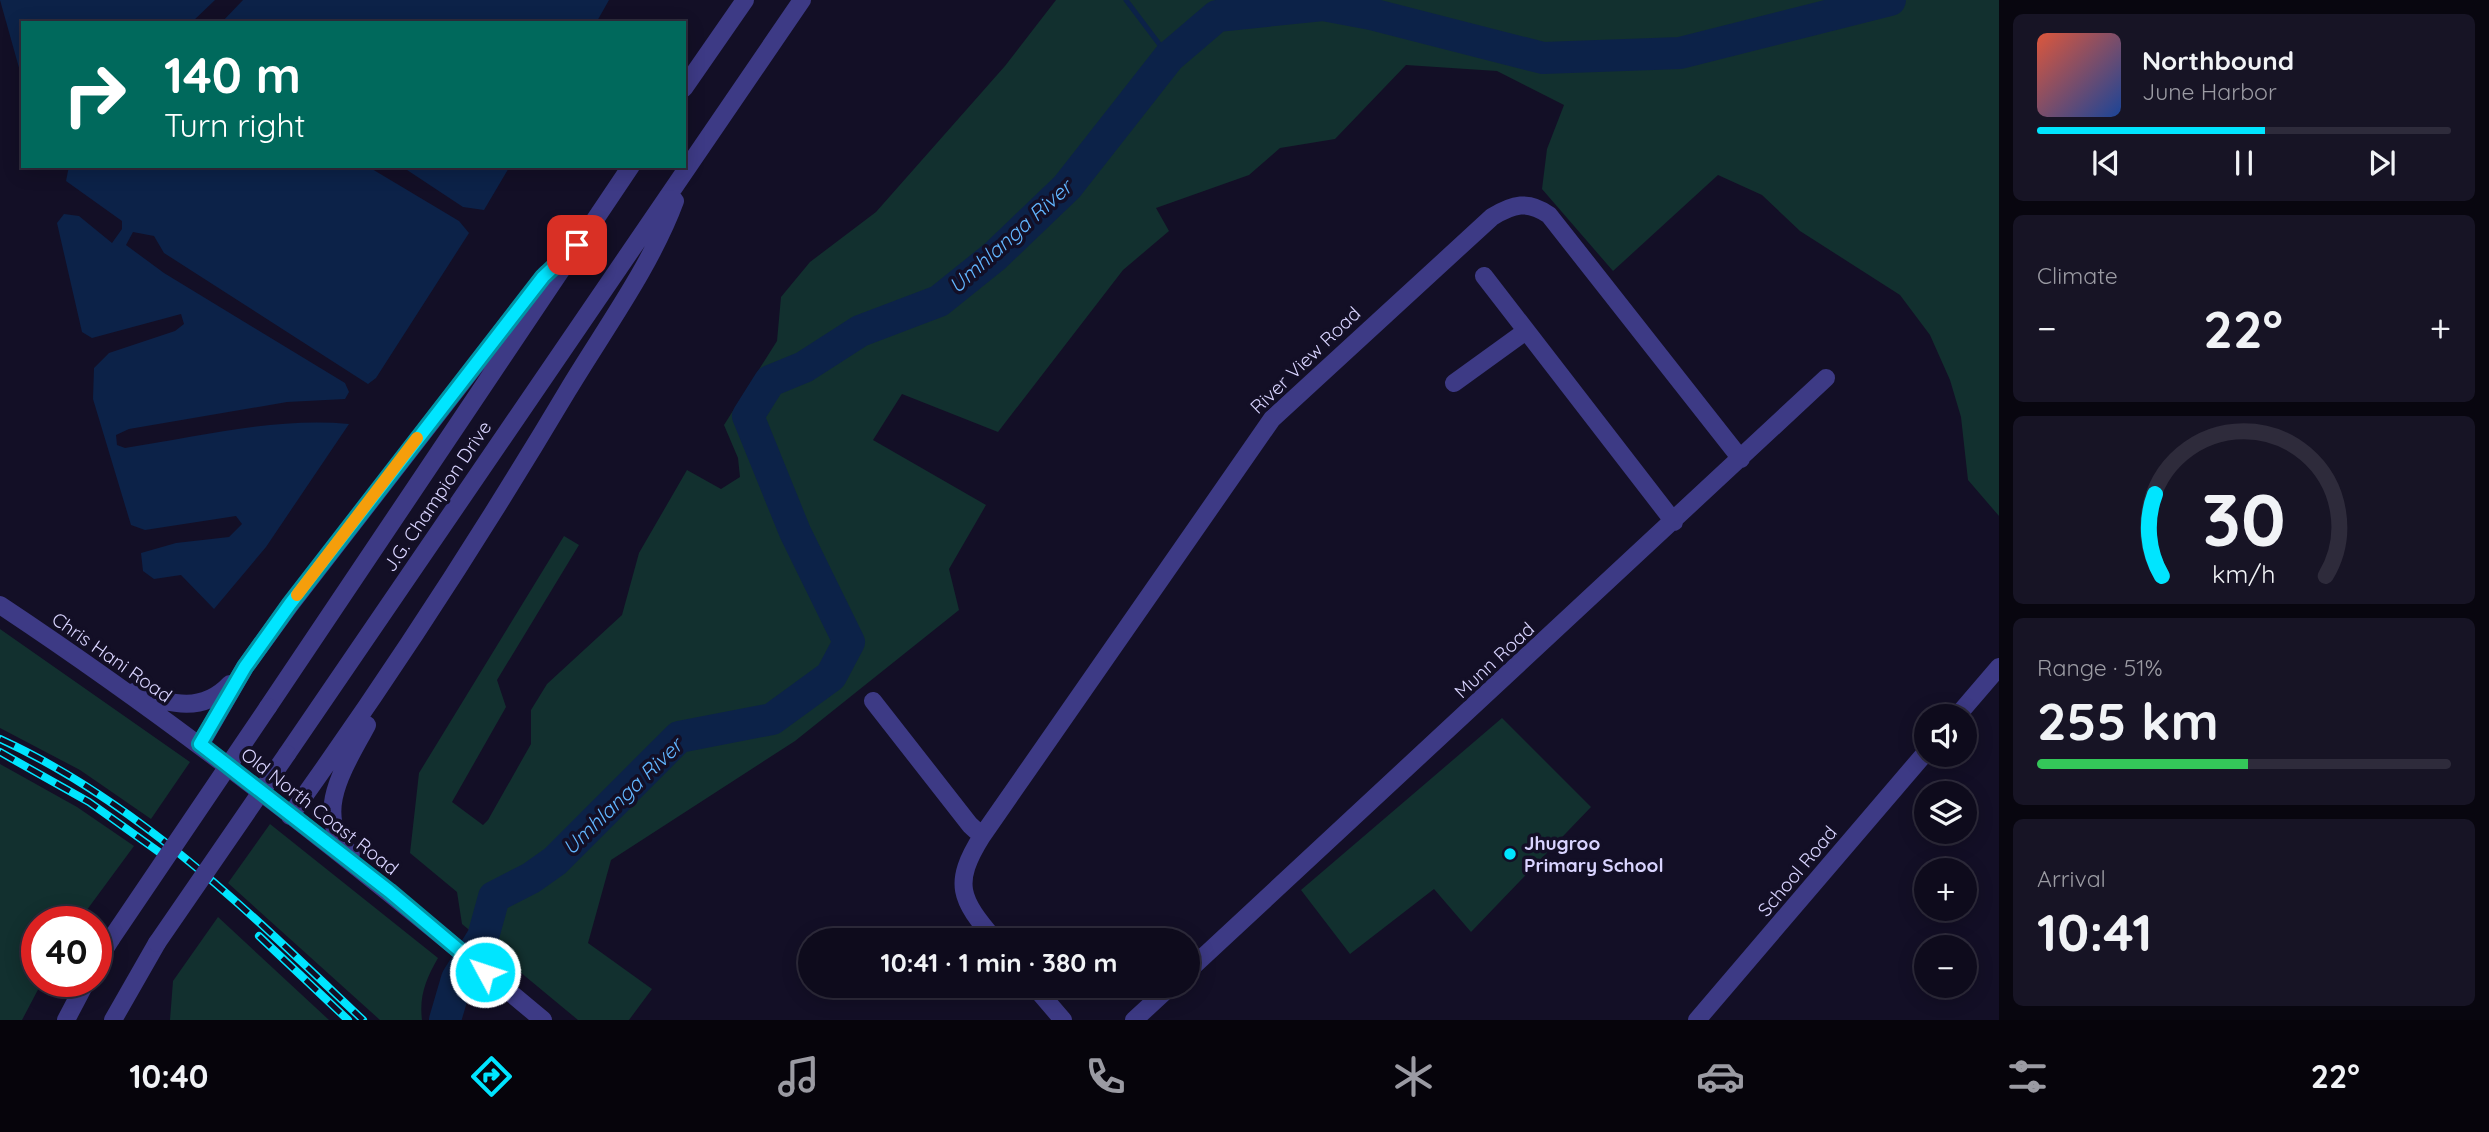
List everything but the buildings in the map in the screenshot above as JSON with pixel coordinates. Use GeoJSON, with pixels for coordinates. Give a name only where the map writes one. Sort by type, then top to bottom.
{"type":"FeatureCollection","features":[{"type":"Feature","properties":{"kind":"street"},"geometry":{"type":"LineString","coordinates":[[686,85],[744,0]]}},
{"type":"Feature","properties":{"kind":"street","name":"J.G. Champion Drive"},"geometry":{"type":"LineString","coordinates":[[113,1020],[157,943],[802,0]]}},
{"type":"Feature","properties":{"kind":"street","name":"J.G. Champion Drive"},"geometry":{"type":"LineString","coordinates":[[112,938],[630,168]]}},
{"type":"Feature","properties":{"kind":"street"},"geometry":{"type":"LineString","coordinates":[[290,816],[386,680],[482,534],[665,225],[685,171]]}},
{"type":"Feature","properties":{"kind":"street","name":"River View Road"},"geometry":{"type":"LineString","coordinates":[[986,928],[965,901],[962,888],[964,867],[982,836],[1272,419],[1461,243],[1510,206],[1522,204],[1541,209],[1561,229],[1741,459]]}},
{"type":"Feature","properties":{"kind":"street"},"geometry":{"type":"LineString","coordinates":[[200,744],[245,667],[341,536],[509,319],[552,267],[577,245]]}},
{"type":"Feature","properties":{"kind":"street"},"geometry":{"type":"LineString","coordinates":[[1484,276],[1674,522]]}},
{"type":"Feature","properties":{"kind":"street"},"geometry":{"type":"LineString","coordinates":[[1454,383],[1526,331]]}},
{"type":"Feature","properties":{"kind":"street","name":"Munn Road"},"geometry":{"type":"LineString","coordinates":[[1200,960],[1826,378]]}},
{"type":"Feature","properties":{"kind":"street","name":"Chris Hani Road"},"geometry":{"type":"LineString","coordinates":[[0,605],[200,744]]}},
{"type":"Feature","properties":{"kind":"street"},"geometry":{"type":"LineString","coordinates":[[117,687],[159,700],[191,706],[208,701],[224,690],[245,667]]}},
{"type":"Feature","properties":{"kind":"street"},"geometry":{"type":"LineString","coordinates":[[1967,704],[1999,667]]}},
{"type":"Feature","properties":{"kind":"street"},"geometry":{"type":"LineString","coordinates":[[386,680],[338,781],[331,813],[342,846],[389,891]]}},
{"type":"Feature","properties":{"kind":"street"},"geometry":{"type":"LineString","coordinates":[[873,701],[970,825],[982,836]]}},
{"type":"Feature","properties":{"kind":"street","name":"Old North Coast Road"},"geometry":{"type":"LineString","coordinates":[[200,744],[389,891],[543,1020]]}},
{"type":"Feature","properties":{"kind":"street","name":"School Road"},"geometry":{"type":"LineString","coordinates":[[1700,1019],[1914,766]]}},
{"type":"Feature","properties":{"kind":"street"},"geometry":{"type":"LineString","coordinates":[[66,1020],[78,997]]}},
{"type":"Feature","properties":{"kind":"street"},"geometry":{"type":"LineString","coordinates":[[1045,998],[1063,1020]]}},
{"type":"Feature","properties":{"kind":"street"},"geometry":{"type":"LineString","coordinates":[[1134,1020],[1158,998]]}},
{"type":"Feature","properties":{"kind":"green space"},"geometry":{"type":"Polygon","coordinates":[[[1056,0],[1999,0],[1999,516],[1968,480],[1961,417],[1950,380],[1930,335],[1900,295],[1800,231],[1762,195],[1718,175],[1613,271],[1542,189],[1547,149],[1564,105],[1497,71],[1406,65],[1335,139],[1280,148],[1249,175],[1156,208],[1169,231],[1123,270],[998,432],[902,394],[873,440],[986,505],[949,569],[959,610],[795,741],[611,860],[588,943],[652,989],[629,1020],[578,1020],[462,924],[457,892],[410,853],[419,773],[564,536],[579,545],[497,680],[506,707],[452,802],[483,825],[488,820],[531,744],[531,710],[547,684],[622,615],[639,553],[687,470],[721,489],[740,477],[738,458],[724,425],[777,341],[781,297],[810,262],[876,212],[1005,66],[1056,0]]]}},
{"type":"Feature","properties":{"kind":"green space"},"geometry":{"type":"Polygon","coordinates":[[[0,629],[190,762],[151,819],[80,770],[0,728],[0,629]]]}},
{"type":"Feature","properties":{"kind":"green space"},"geometry":{"type":"Polygon","coordinates":[[[1502,718],[1591,807],[1471,932],[1434,889],[1350,954],[1301,890],[1502,718]]]}},
{"type":"Feature","properties":{"kind":"green space"},"geometry":{"type":"Polygon","coordinates":[[[0,764],[77,807],[134,846],[90,906],[21,906],[21,997],[34,997],[22,1020],[0,1020],[0,764]]]}},
{"type":"Feature","properties":{"kind":"green space"},"geometry":{"type":"Polygon","coordinates":[[[270,824],[438,958],[424,988],[422,1020],[380,1020],[228,883],[270,824]]]}},
{"type":"Feature","properties":{"kind":"green space"},"geometry":{"type":"Polygon","coordinates":[[[218,917],[329,1020],[170,1020],[173,981],[218,917]]]}},
{"type":"Feature","properties":{"kind":"water"},"geometry":{"type":"Polygon","coordinates":[[[0,0],[215,0],[193,21],[21,21],[21,75],[0,0]]]}},
{"type":"Feature","properties":{"kind":"water"},"geometry":{"type":"Polygon","coordinates":[[[243,0],[609,0],[597,21],[223,21],[243,0]]]}},
{"type":"Feature","properties":{"kind":"water"},"geometry":{"type":"Polygon","coordinates":[[[69,168],[370,168],[459,221],[469,233],[376,378],[368,384],[164,253],[154,236],[133,232],[126,245],[164,273],[345,383],[349,392],[345,399],[287,402],[129,429],[116,435],[117,445],[125,448],[293,423],[349,424],[266,547],[214,609],[181,575],[154,579],[143,571],[141,553],[176,543],[229,537],[242,524],[236,516],[145,530],[131,525],[93,399],[94,368],[109,353],[175,331],[184,324],[181,314],[92,338],[82,332],[57,223],[64,214],[79,216],[112,243],[122,229],[122,221],[66,181],[69,168]]]}},
{"type":"Feature","properties":{"kind":"water"},"geometry":{"type":"Polygon","coordinates":[[[404,168],[509,168],[484,210],[463,207],[404,168]]]}},
{"type":"Feature","properties":{"kind":"waterway"},"geometry":{"type":"LineString","coordinates":[[1126,0],[1169,57]]}},
{"type":"Feature","properties":{"kind":"waterway","name":"Umhlanga River"},"geometry":{"type":"LineString","coordinates":[[1323,5],[1329,0]]}},
{"type":"Feature","properties":{"kind":"waterway","name":"Umhlanga River"},"geometry":{"type":"LineString","coordinates":[[445,1020],[457,979],[483,937],[494,897],[531,878],[555,861],[679,737],[772,719],[831,676],[849,642],[795,532],[748,416],[770,381],[804,367],[860,331],[939,301],[995,256],[1067,187],[1169,57],[1217,16],[1323,5],[1371,14],[1543,58],[1680,53],[1890,0]]}},
{"type":"Feature","properties":{"kind":"railway"},"geometry":{"type":"LineString","coordinates":[[0,739],[51,765],[100,795],[193,864],[363,1020]]}},
{"type":"Feature","properties":{"kind":"railway"},"geometry":{"type":"LineString","coordinates":[[0,752],[89,802],[166,857]]}},
{"type":"Feature","properties":{"kind":"railway"},"geometry":{"type":"LineString","coordinates":[[259,936],[348,1020]]}},
{"type":"Feature","properties":{"kind":"slow traffic"},"geometry":{"type":"LineString","coordinates":[[297,595],[417,438]]}},
{"type":"Feature","properties":{"kind":"place","name":"Jhugroo Primary School"},"geometry":{"type":"Point","coordinates":[1510,854]}},
{"type":"Feature","properties":{"kind":"route"},"geometry":{"type":"LineString","coordinates":[[485,972],[389,891],[200,744],[245,667],[341,536],[543,277],[577,245]]}}]}
